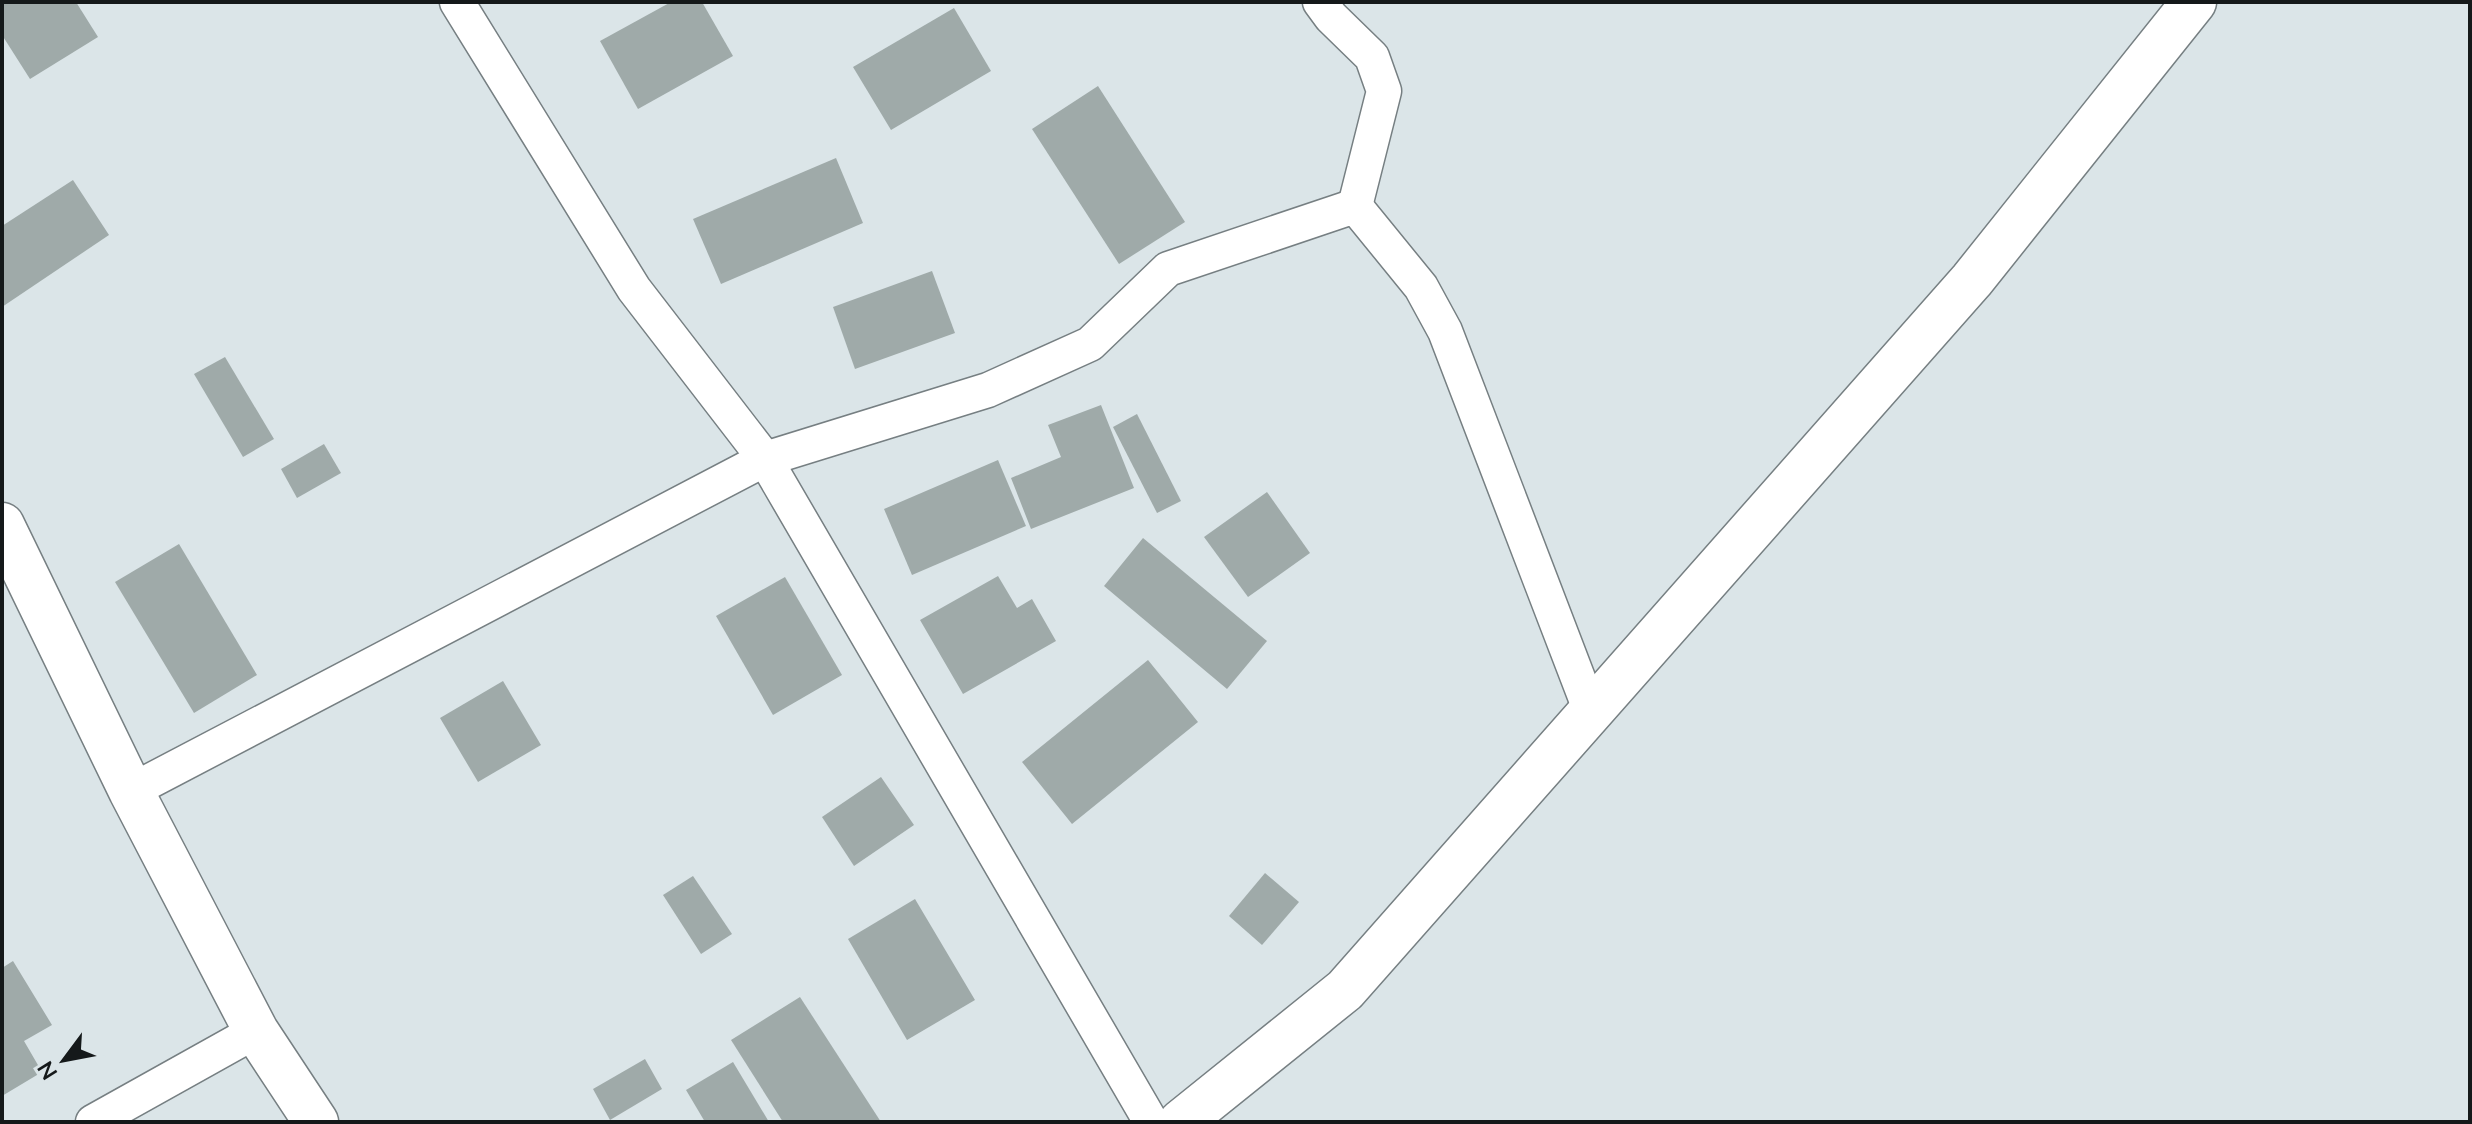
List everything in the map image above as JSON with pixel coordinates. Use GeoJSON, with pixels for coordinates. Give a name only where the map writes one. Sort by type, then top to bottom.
{"type":"FeatureCollection","features":[{"type":"Feature","properties":{"kind":"street"},"geometry":{"type":"LineString","coordinates":[[457,2],[634,289],[765,459],[1151,1122]]}},
{"type":"Feature","properties":{"kind":"street"},"geometry":{"type":"LineString","coordinates":[[1320,2],[1372,57],[1384,91],[1355,206]]}},
{"type":"Feature","properties":{"kind":"street"},"geometry":{"type":"LineString","coordinates":[[1181,1122],[1345,990],[1972,280],[2194,2]]}},
{"type":"Feature","properties":{"kind":"street"},"geometry":{"type":"LineString","coordinates":[[131,791],[765,459],[988,390],[1090,344],[1168,269],[1355,206]]}},
{"type":"Feature","properties":{"kind":"street"},"geometry":{"type":"LineString","coordinates":[[1355,206],[1421,287],[1445,331],[1591,712]]}},
{"type":"Feature","properties":{"kind":"street"},"geometry":{"type":"LineString","coordinates":[[2,525],[131,791],[256,1031],[316,1122]]}},
{"type":"Feature","properties":{"kind":"street"},"geometry":{"type":"LineString","coordinates":[[93,1122],[256,1031]]}},
{"type":"Feature","properties":{"kind":"building"},"geometry":{"type":"Polygon","coordinates":[[[2,2],[76,2],[98,37],[30,79],[2,35],[2,2]]]}},
{"type":"Feature","properties":{"kind":"building"},"geometry":{"type":"Polygon","coordinates":[[[671,2],[702,2],[733,56],[638,109],[600,41],[671,2]]]}},
{"type":"Feature","properties":{"kind":"building"},"geometry":{"type":"Polygon","coordinates":[[[954,8],[991,71],[891,130],[853,67],[954,8]]]}},
{"type":"Feature","properties":{"kind":"building"},"geometry":{"type":"Polygon","coordinates":[[[1098,86],[1185,222],[1119,264],[1032,129],[1098,86]]]}},
{"type":"Feature","properties":{"kind":"building"},"geometry":{"type":"Polygon","coordinates":[[[836,158],[863,223],[721,284],[693,219],[836,158]]]}},
{"type":"Feature","properties":{"kind":"building"},"geometry":{"type":"Polygon","coordinates":[[[73,180],[109,235],[2,307],[2,226],[73,180]]]}},
{"type":"Feature","properties":{"kind":"building"},"geometry":{"type":"Polygon","coordinates":[[[932,271],[955,333],[855,369],[833,307],[932,271]]]}},
{"type":"Feature","properties":{"kind":"building"},"geometry":{"type":"Polygon","coordinates":[[[225,357],[274,439],[243,457],[194,374],[225,357]]]}},
{"type":"Feature","properties":{"kind":"building"},"geometry":{"type":"Polygon","coordinates":[[[1101,405],[1134,488],[1031,529],[1011,478],[1061,457],[1048,425],[1101,405]]]}},
{"type":"Feature","properties":{"kind":"building"},"geometry":{"type":"Polygon","coordinates":[[[1137,414],[1181,501],[1157,513],[1113,427],[1137,414]]]}},
{"type":"Feature","properties":{"kind":"building"},"geometry":{"type":"Polygon","coordinates":[[[324,444],[341,473],[297,498],[281,469],[324,444]]]}},
{"type":"Feature","properties":{"kind":"building"},"geometry":{"type":"Polygon","coordinates":[[[998,460],[1026,526],[912,575],[884,509],[998,460]]]}},
{"type":"Feature","properties":{"kind":"building"},"geometry":{"type":"Polygon","coordinates":[[[1267,492],[1310,553],[1248,597],[1204,537],[1267,492]]]}},
{"type":"Feature","properties":{"kind":"building"},"geometry":{"type":"Polygon","coordinates":[[[1143,538],[1267,641],[1227,689],[1104,586],[1143,538]]]}},
{"type":"Feature","properties":{"kind":"building"},"geometry":{"type":"Polygon","coordinates":[[[179,544],[257,675],[194,713],[115,582],[179,544]]]}},
{"type":"Feature","properties":{"kind":"building"},"geometry":{"type":"Polygon","coordinates":[[[998,576],[1017,608],[1032,599],[1056,641],[963,694],[920,620],[998,576]]]}},
{"type":"Feature","properties":{"kind":"building"},"geometry":{"type":"Polygon","coordinates":[[[785,577],[842,675],[773,715],[716,616],[785,577]]]}},
{"type":"Feature","properties":{"kind":"building"},"geometry":{"type":"Polygon","coordinates":[[[1148,660],[1198,722],[1072,824],[1022,762],[1148,660]]]}},
{"type":"Feature","properties":{"kind":"building"},"geometry":{"type":"Polygon","coordinates":[[[503,681],[541,745],[478,782],[440,718],[503,681]]]}},
{"type":"Feature","properties":{"kind":"building"},"geometry":{"type":"Polygon","coordinates":[[[881,777],[914,825],[854,866],[822,817],[881,777]]]}},
{"type":"Feature","properties":{"kind":"building"},"geometry":{"type":"Polygon","coordinates":[[[1265,873],[1299,902],[1262,945],[1229,916],[1265,873]]]}},
{"type":"Feature","properties":{"kind":"building"},"geometry":{"type":"Polygon","coordinates":[[[693,876],[732,934],[701,954],[663,895],[693,876]]]}},
{"type":"Feature","properties":{"kind":"building"},"geometry":{"type":"Polygon","coordinates":[[[915,899],[975,1000],[907,1040],[848,939],[915,899]]]}},
{"type":"Feature","properties":{"kind":"building"},"geometry":{"type":"Polygon","coordinates":[[[13,961],[52,1025],[24,1041],[42,1072],[2,1096],[2,968],[13,961]]]}},
{"type":"Feature","properties":{"kind":"building"},"geometry":{"type":"Polygon","coordinates":[[[800,997],[881,1122],[783,1122],[731,1040],[800,997]]]}},
{"type":"Feature","properties":{"kind":"building"},"geometry":{"type":"Polygon","coordinates":[[[645,1059],[662,1089],[610,1120],[593,1089],[645,1059]]]}},
{"type":"Feature","properties":{"kind":"building"},"geometry":{"type":"Polygon","coordinates":[[[733,1062],[769,1122],[705,1122],[686,1090],[733,1062]]]}}]}
